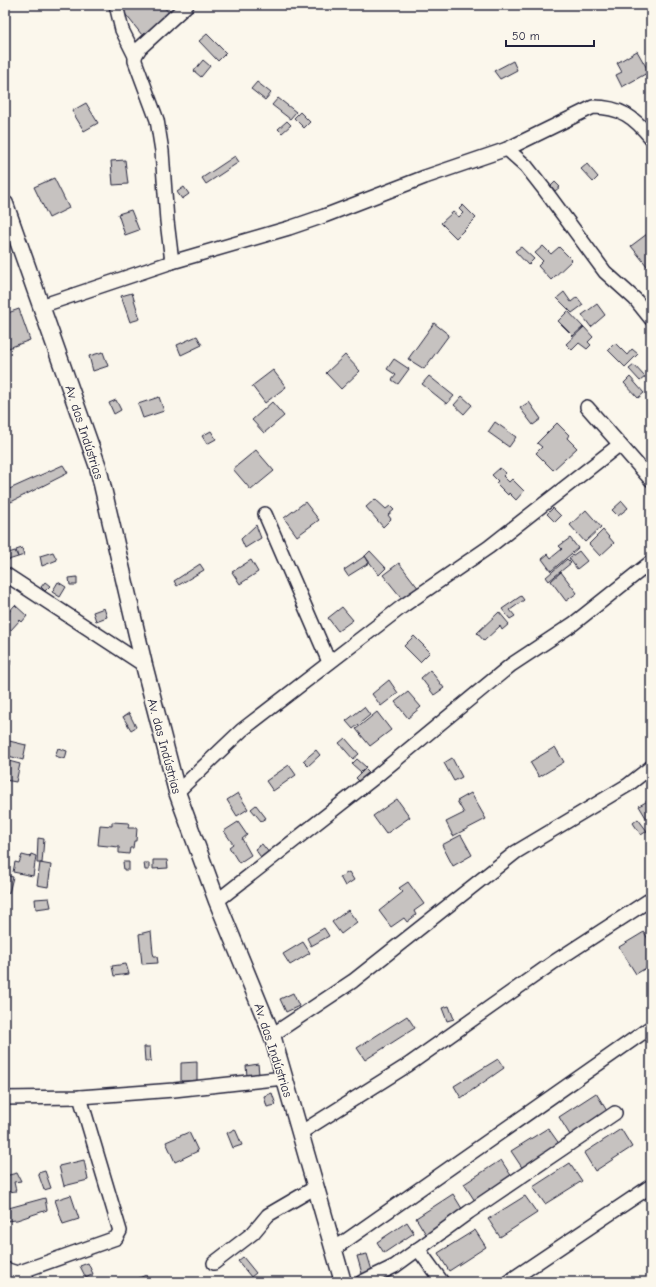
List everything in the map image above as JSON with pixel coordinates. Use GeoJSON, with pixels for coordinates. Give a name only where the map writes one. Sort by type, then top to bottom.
{"type":"FeatureCollection","features":[{"type":"Feature","properties":{"kind":"street"},"geometry":{"type":"LineString","coordinates":[[116,5],[122,30],[135,56],[135,61],[157,120],[162,150],[167,221],[172,262]]}},
{"type":"Feature","properties":{"kind":"street"},"geometry":{"type":"LineString","coordinates":[[135,56],[140,48],[187,5]]}},
{"type":"Feature","properties":{"kind":"street"},"geometry":{"type":"LineString","coordinates":[[41,306],[172,262],[289,228],[507,149],[594,107],[609,107],[623,112],[641,125],[651,138]]}},
{"type":"Feature","properties":{"kind":"street"},"geometry":{"type":"LineString","coordinates":[[507,149],[526,166],[565,219],[580,236],[605,272],[635,299],[651,319]]}},
{"type":"Feature","properties":{"kind":"street","name":"Av. das Indústrias"},"geometry":{"type":"LineString","coordinates":[[5,204],[98,467],[144,666],[176,792],[217,901],[272,1035],[343,1282]]}},
{"type":"Feature","properties":{"kind":"street"},"geometry":{"type":"LineString","coordinates":[[587,407],[651,480]]}},
{"type":"Feature","properties":{"kind":"street"},"geometry":{"type":"LineString","coordinates":[[176,792],[242,730],[403,606],[489,547],[619,445]]}},
{"type":"Feature","properties":{"kind":"street"},"geometry":{"type":"LineString","coordinates":[[265,514],[329,662]]}},
{"type":"Feature","properties":{"kind":"street"},"geometry":{"type":"LineString","coordinates":[[217,901],[374,778],[511,665],[573,624],[651,562]]}},
{"type":"Feature","properties":{"kind":"street"},"geometry":{"type":"LineString","coordinates":[[5,574],[144,666]]}},
{"type":"Feature","properties":{"kind":"street"},"geometry":{"type":"LineString","coordinates":[[272,1035],[353,980],[516,852],[628,785],[651,767]]}},
{"type":"Feature","properties":{"kind":"street"},"geometry":{"type":"LineString","coordinates":[[300,1133],[408,1065],[554,962],[651,899]]}},
{"type":"Feature","properties":{"kind":"street"},"geometry":{"type":"LineString","coordinates":[[334,1249],[651,1027]]}},
{"type":"Feature","properties":{"kind":"street"},"geometry":{"type":"LineString","coordinates":[[5,1098],[80,1097],[174,1090],[284,1078]]}},
{"type":"Feature","properties":{"kind":"street"},"geometry":{"type":"LineString","coordinates":[[11,1271],[116,1238],[120,1231],[80,1097]]}},
{"type":"Feature","properties":{"kind":"street"},"geometry":{"type":"LineString","coordinates":[[362,1282],[395,1266],[615,1113]]}},
{"type":"Feature","properties":{"kind":"street"},"geometry":{"type":"LineString","coordinates":[[508,1282],[651,1186]]}},
{"type":"Feature","properties":{"kind":"street"},"geometry":{"type":"LineString","coordinates":[[214,1263],[253,1233],[268,1215],[316,1187]]}},
{"type":"Feature","properties":{"kind":"street"},"geometry":{"type":"LineString","coordinates":[[418,1249],[442,1282]]}},
{"type":"Feature","properties":{"kind":"street"},"geometry":{"type":"LineString","coordinates":[[11,1271],[29,1282]]}},
{"type":"Feature","properties":{"kind":"building"},"geometry":{"type":"Polygon","coordinates":[[[118,5],[162,5],[172,16],[146,40],[118,5]]]}},
{"type":"Feature","properties":{"kind":"building"},"geometry":{"type":"Polygon","coordinates":[[[530,5],[539,5],[534,9],[530,5]]]}},
{"type":"Feature","properties":{"kind":"building"},"geometry":{"type":"Polygon","coordinates":[[[207,34],[226,53],[218,61],[199,41],[207,34]]]}},
{"type":"Feature","properties":{"kind":"building"},"geometry":{"type":"Polygon","coordinates":[[[637,51],[649,72],[622,87],[616,75],[622,72],[617,63],[637,51]]]}},
{"type":"Feature","properties":{"kind":"building"},"geometry":{"type":"Polygon","coordinates":[[[203,60],[210,66],[201,77],[194,71],[203,60]]]}},
{"type":"Feature","properties":{"kind":"building"},"geometry":{"type":"Polygon","coordinates":[[[513,61],[517,70],[500,79],[494,71],[513,61]]]}},
{"type":"Feature","properties":{"kind":"building"},"geometry":{"type":"Polygon","coordinates":[[[257,82],[271,93],[265,100],[251,89],[257,82]]]}},
{"type":"Feature","properties":{"kind":"building"},"geometry":{"type":"Polygon","coordinates":[[[278,98],[296,112],[290,119],[272,105],[278,98]]]}},
{"type":"Feature","properties":{"kind":"building"},"geometry":{"type":"Polygon","coordinates":[[[86,103],[98,123],[84,131],[72,111],[86,103]]]}},
{"type":"Feature","properties":{"kind":"building"},"geometry":{"type":"Polygon","coordinates":[[[300,112],[310,122],[304,128],[294,118],[300,112]]]}},
{"type":"Feature","properties":{"kind":"building"},"geometry":{"type":"Polygon","coordinates":[[[287,121],[291,125],[282,133],[278,129],[287,121]]]}},
{"type":"Feature","properties":{"kind":"building"},"geometry":{"type":"Polygon","coordinates":[[[235,156],[239,162],[206,184],[202,178],[235,156]]]}},
{"type":"Feature","properties":{"kind":"building"},"geometry":{"type":"Polygon","coordinates":[[[125,160],[128,184],[113,185],[111,161],[125,160]]]}},
{"type":"Feature","properties":{"kind":"building"},"geometry":{"type":"Polygon","coordinates":[[[587,164],[598,177],[593,182],[581,169],[587,164]]]}},
{"type":"Feature","properties":{"kind":"building"},"geometry":{"type":"Polygon","coordinates":[[[54,178],[69,208],[49,218],[34,187],[54,178]]]}},
{"type":"Feature","properties":{"kind":"building"},"geometry":{"type":"Polygon","coordinates":[[[555,182],[560,187],[555,191],[551,186],[555,182]]]}},
{"type":"Feature","properties":{"kind":"building"},"geometry":{"type":"Polygon","coordinates":[[[184,187],[189,194],[182,199],[177,192],[184,187]]]}},
{"type":"Feature","properties":{"kind":"building"},"geometry":{"type":"Polygon","coordinates":[[[463,205],[476,218],[456,238],[441,223],[453,212],[459,217],[463,213],[459,209],[463,205]]]}},
{"type":"Feature","properties":{"kind":"building"},"geometry":{"type":"Polygon","coordinates":[[[131,210],[139,230],[125,235],[118,214],[131,210]]]}},
{"type":"Feature","properties":{"kind":"building"},"geometry":{"type":"Polygon","coordinates":[[[647,234],[651,239],[651,271],[631,246],[647,234]]]}},
{"type":"Feature","properties":{"kind":"building"},"geometry":{"type":"Polygon","coordinates":[[[543,246],[551,254],[559,247],[572,260],[551,280],[538,266],[543,261],[535,253],[543,246]]]}},
{"type":"Feature","properties":{"kind":"building"},"geometry":{"type":"Polygon","coordinates":[[[521,247],[534,259],[528,265],[515,251],[521,247]]]}},
{"type":"Feature","properties":{"kind":"building"},"geometry":{"type":"Polygon","coordinates":[[[564,292],[571,302],[577,297],[583,305],[572,313],[557,298],[564,292]]]}},
{"type":"Feature","properties":{"kind":"building"},"geometry":{"type":"Polygon","coordinates":[[[132,293],[140,319],[130,322],[121,296],[132,293]]]}},
{"type":"Feature","properties":{"kind":"building"},"geometry":{"type":"Polygon","coordinates":[[[597,304],[605,315],[591,327],[582,315],[597,304]]]}},
{"type":"Feature","properties":{"kind":"building"},"geometry":{"type":"Polygon","coordinates":[[[19,309],[30,340],[6,349],[5,314],[19,309]]]}},
{"type":"Feature","properties":{"kind":"building"},"geometry":{"type":"Polygon","coordinates":[[[568,311],[583,327],[573,336],[558,321],[568,311]]]}},
{"type":"Feature","properties":{"kind":"building"},"geometry":{"type":"Polygon","coordinates":[[[434,323],[449,335],[424,369],[408,359],[434,323]]]}},
{"type":"Feature","properties":{"kind":"building"},"geometry":{"type":"Polygon","coordinates":[[[584,327],[593,337],[588,342],[591,345],[587,349],[579,343],[572,350],[566,344],[584,327]]]}},
{"type":"Feature","properties":{"kind":"building"},"geometry":{"type":"Polygon","coordinates":[[[197,336],[202,345],[181,355],[177,345],[197,336]]]}},
{"type":"Feature","properties":{"kind":"building"},"geometry":{"type":"Polygon","coordinates":[[[615,343],[627,355],[632,349],[638,354],[625,367],[608,350],[615,343]]]}},
{"type":"Feature","properties":{"kind":"building"},"geometry":{"type":"Polygon","coordinates":[[[103,352],[108,366],[93,371],[89,356],[103,352]]]}},
{"type":"Feature","properties":{"kind":"building"},"geometry":{"type":"Polygon","coordinates":[[[345,355],[360,371],[341,389],[326,373],[345,355]]]}},
{"type":"Feature","properties":{"kind":"building"},"geometry":{"type":"Polygon","coordinates":[[[394,359],[409,369],[398,384],[392,380],[396,375],[387,369],[394,359]]]}},
{"type":"Feature","properties":{"kind":"building"},"geometry":{"type":"Polygon","coordinates":[[[634,365],[645,377],[640,381],[629,369],[634,365]]]}},
{"type":"Feature","properties":{"kind":"building"},"geometry":{"type":"Polygon","coordinates":[[[273,370],[286,387],[265,403],[252,386],[273,370]]]}},
{"type":"Feature","properties":{"kind":"building"},"geometry":{"type":"Polygon","coordinates":[[[429,376],[454,396],[447,404],[422,384],[429,376]]]}},
{"type":"Feature","properties":{"kind":"building"},"geometry":{"type":"Polygon","coordinates":[[[630,377],[644,393],[638,398],[624,383],[630,377]]]}},
{"type":"Feature","properties":{"kind":"building"},"geometry":{"type":"Polygon","coordinates":[[[462,396],[472,405],[464,414],[454,405],[462,396]]]}},
{"type":"Feature","properties":{"kind":"building"},"geometry":{"type":"Polygon","coordinates":[[[159,397],[164,411],[143,418],[138,404],[159,397]]]}},
{"type":"Feature","properties":{"kind":"building"},"geometry":{"type":"Polygon","coordinates":[[[116,400],[121,410],[114,414],[109,403],[116,400]]]}},
{"type":"Feature","properties":{"kind":"building"},"geometry":{"type":"Polygon","coordinates":[[[272,402],[284,416],[264,433],[252,420],[272,402]]]}},
{"type":"Feature","properties":{"kind":"building"},"geometry":{"type":"Polygon","coordinates":[[[529,402],[541,419],[533,425],[520,408],[529,402]]]}},
{"type":"Feature","properties":{"kind":"building"},"geometry":{"type":"Polygon","coordinates":[[[495,422],[516,437],[509,447],[488,432],[495,422]]]}},
{"type":"Feature","properties":{"kind":"building"},"geometry":{"type":"Polygon","coordinates":[[[557,423],[569,435],[567,438],[577,448],[553,470],[536,453],[542,447],[537,443],[557,423]]]}},
{"type":"Feature","properties":{"kind":"building"},"geometry":{"type":"Polygon","coordinates":[[[211,431],[216,439],[207,444],[202,436],[211,431]]]}},
{"type":"Feature","properties":{"kind":"building"},"geometry":{"type":"Polygon","coordinates":[[[256,450],[274,471],[251,490],[233,469],[256,450]]]}},
{"type":"Feature","properties":{"kind":"building"},"geometry":{"type":"Polygon","coordinates":[[[63,465],[68,473],[11,502],[5,491],[63,465]]]}},
{"type":"Feature","properties":{"kind":"building"},"geometry":{"type":"Polygon","coordinates":[[[500,468],[506,473],[503,476],[509,482],[512,479],[524,491],[516,500],[509,493],[508,495],[496,483],[498,481],[492,475],[500,468]]]}},
{"type":"Feature","properties":{"kind":"building"},"geometry":{"type":"Polygon","coordinates":[[[375,499],[386,509],[390,506],[394,510],[388,515],[391,519],[383,527],[366,507],[375,499]]]}},
{"type":"Feature","properties":{"kind":"building"},"geometry":{"type":"Polygon","coordinates":[[[622,501],[628,508],[618,516],[612,510],[622,501]]]}},
{"type":"Feature","properties":{"kind":"building"},"geometry":{"type":"Polygon","coordinates":[[[305,502],[319,520],[297,536],[284,518],[305,502]]]}},
{"type":"Feature","properties":{"kind":"building"},"geometry":{"type":"Polygon","coordinates":[[[553,508],[561,516],[555,522],[547,514],[553,508]]]}},
{"type":"Feature","properties":{"kind":"building"},"geometry":{"type":"Polygon","coordinates":[[[586,510],[601,527],[585,542],[570,525],[586,510]]]}},
{"type":"Feature","properties":{"kind":"building"},"geometry":{"type":"Polygon","coordinates":[[[256,525],[261,538],[245,548],[241,539],[256,525]]]}},
{"type":"Feature","properties":{"kind":"building"},"geometry":{"type":"Polygon","coordinates":[[[603,530],[614,543],[600,556],[589,544],[603,530]]]}},
{"type":"Feature","properties":{"kind":"building"},"geometry":{"type":"Polygon","coordinates":[[[570,538],[578,548],[551,571],[542,559],[548,554],[551,558],[562,549],[559,546],[570,538]]]}},
{"type":"Feature","properties":{"kind":"building"},"geometry":{"type":"Polygon","coordinates":[[[22,548],[24,555],[18,557],[16,550],[22,548]]]}},
{"type":"Feature","properties":{"kind":"building"},"geometry":{"type":"Polygon","coordinates":[[[15,551],[18,557],[5,561],[5,554],[15,551]]]}},
{"type":"Feature","properties":{"kind":"building"},"geometry":{"type":"Polygon","coordinates":[[[370,551],[386,568],[379,575],[365,556],[370,551]]]}},
{"type":"Feature","properties":{"kind":"building"},"geometry":{"type":"Polygon","coordinates":[[[579,551],[587,561],[577,569],[569,558],[579,551]]]}},
{"type":"Feature","properties":{"kind":"building"},"geometry":{"type":"Polygon","coordinates":[[[53,552],[57,560],[42,566],[40,556],[53,552]]]}},
{"type":"Feature","properties":{"kind":"building"},"geometry":{"type":"Polygon","coordinates":[[[365,556],[369,563],[348,576],[344,570],[365,556]]]}},
{"type":"Feature","properties":{"kind":"building"},"geometry":{"type":"Polygon","coordinates":[[[567,559],[571,563],[549,581],[546,577],[567,559]]]}},
{"type":"Feature","properties":{"kind":"building"},"geometry":{"type":"Polygon","coordinates":[[[251,560],[258,572],[240,584],[232,572],[251,560]]]}},
{"type":"Feature","properties":{"kind":"building"},"geometry":{"type":"Polygon","coordinates":[[[399,563],[419,589],[404,601],[383,575],[399,563]]]}},
{"type":"Feature","properties":{"kind":"building"},"geometry":{"type":"Polygon","coordinates":[[[200,564],[204,570],[177,586],[174,581],[200,564]]]}},
{"type":"Feature","properties":{"kind":"building"},"geometry":{"type":"Polygon","coordinates":[[[561,572],[577,593],[566,601],[551,581],[561,572]]]}},
{"type":"Feature","properties":{"kind":"building"},"geometry":{"type":"Polygon","coordinates":[[[77,577],[77,585],[70,585],[69,578],[77,577]]]}},
{"type":"Feature","properties":{"kind":"building"},"geometry":{"type":"Polygon","coordinates":[[[45,582],[50,586],[45,591],[41,587],[45,582]]]}},
{"type":"Feature","properties":{"kind":"building"},"geometry":{"type":"Polygon","coordinates":[[[58,582],[66,587],[60,597],[52,592],[58,582]]]}},
{"type":"Feature","properties":{"kind":"building"},"geometry":{"type":"Polygon","coordinates":[[[521,596],[524,600],[510,610],[515,616],[510,619],[502,609],[521,596]]]}},
{"type":"Feature","properties":{"kind":"building"},"geometry":{"type":"Polygon","coordinates":[[[15,605],[27,616],[22,622],[20,620],[10,631],[5,627],[5,616],[15,605]]]}},
{"type":"Feature","properties":{"kind":"building"},"geometry":{"type":"Polygon","coordinates":[[[342,607],[353,620],[338,631],[328,618],[342,607]]]}},
{"type":"Feature","properties":{"kind":"building"},"geometry":{"type":"Polygon","coordinates":[[[104,608],[107,617],[96,621],[93,612],[104,608]]]}},
{"type":"Feature","properties":{"kind":"building"},"geometry":{"type":"Polygon","coordinates":[[[499,612],[509,624],[502,630],[500,626],[484,641],[477,633],[499,612]]]}},
{"type":"Feature","properties":{"kind":"building"},"geometry":{"type":"Polygon","coordinates":[[[414,636],[430,652],[420,662],[404,646],[414,636]]]}},
{"type":"Feature","properties":{"kind":"building"},"geometry":{"type":"Polygon","coordinates":[[[5,657],[11,657],[10,665],[5,665],[5,657]]]}},
{"type":"Feature","properties":{"kind":"building"},"geometry":{"type":"Polygon","coordinates":[[[430,670],[444,688],[434,695],[421,678],[430,670]]]}},
{"type":"Feature","properties":{"kind":"building"},"geometry":{"type":"Polygon","coordinates":[[[389,680],[398,693],[381,706],[372,694],[389,680]]]}},
{"type":"Feature","properties":{"kind":"building"},"geometry":{"type":"Polygon","coordinates":[[[408,692],[421,707],[408,718],[395,702],[408,692]]]}},
{"type":"Feature","properties":{"kind":"building"},"geometry":{"type":"Polygon","coordinates":[[[364,707],[370,715],[353,729],[346,721],[364,707]]]}},
{"type":"Feature","properties":{"kind":"building"},"geometry":{"type":"Polygon","coordinates":[[[377,712],[391,730],[370,746],[356,729],[377,712]]]}},
{"type":"Feature","properties":{"kind":"building"},"geometry":{"type":"Polygon","coordinates":[[[129,713],[136,727],[131,730],[123,717],[129,713]]]}},
{"type":"Feature","properties":{"kind":"building"},"geometry":{"type":"Polygon","coordinates":[[[345,738],[359,754],[353,759],[339,743],[345,738]]]}},
{"type":"Feature","properties":{"kind":"building"},"geometry":{"type":"Polygon","coordinates":[[[5,740],[26,745],[23,760],[5,755],[5,740]]]}},
{"type":"Feature","properties":{"kind":"building"},"geometry":{"type":"Polygon","coordinates":[[[555,747],[564,762],[539,777],[530,762],[555,747]]]}},
{"type":"Feature","properties":{"kind":"building"},"geometry":{"type":"Polygon","coordinates":[[[58,748],[67,751],[65,759],[55,756],[58,748]]]}},
{"type":"Feature","properties":{"kind":"building"},"geometry":{"type":"Polygon","coordinates":[[[316,750],[320,755],[308,766],[303,761],[316,750]]]}},
{"type":"Feature","properties":{"kind":"building"},"geometry":{"type":"Polygon","coordinates":[[[452,758],[462,777],[454,781],[444,763],[452,758]]]}},
{"type":"Feature","properties":{"kind":"building"},"geometry":{"type":"Polygon","coordinates":[[[357,759],[366,767],[361,772],[352,764],[357,759]]]}},
{"type":"Feature","properties":{"kind":"building"},"geometry":{"type":"Polygon","coordinates":[[[5,760],[20,764],[16,782],[5,780],[5,760]]]}},
{"type":"Feature","properties":{"kind":"building"},"geometry":{"type":"Polygon","coordinates":[[[289,765],[296,775],[273,791],[266,781],[289,765]]]}},
{"type":"Feature","properties":{"kind":"building"},"geometry":{"type":"Polygon","coordinates":[[[365,769],[371,775],[362,784],[356,778],[365,769]]]}},
{"type":"Feature","properties":{"kind":"building"},"geometry":{"type":"Polygon","coordinates":[[[238,793],[248,809],[237,816],[227,800],[238,793]]]}},
{"type":"Feature","properties":{"kind":"building"},"geometry":{"type":"Polygon","coordinates":[[[471,793],[486,819],[453,836],[446,822],[464,813],[457,801],[471,793]]]}},
{"type":"Feature","properties":{"kind":"building"},"geometry":{"type":"Polygon","coordinates":[[[397,799],[410,817],[386,834],[373,816],[397,799]]]}},
{"type":"Feature","properties":{"kind":"building"},"geometry":{"type":"Polygon","coordinates":[[[651,799],[651,826],[639,806],[651,799]]]}},
{"type":"Feature","properties":{"kind":"building"},"geometry":{"type":"Polygon","coordinates":[[[256,805],[266,818],[261,821],[251,809],[256,805]]]}},
{"type":"Feature","properties":{"kind":"building"},"geometry":{"type":"Polygon","coordinates":[[[638,819],[647,831],[641,835],[633,823],[638,819]]]}},
{"type":"Feature","properties":{"kind":"building"},"geometry":{"type":"Polygon","coordinates":[[[112,822],[129,823],[128,828],[137,828],[136,841],[134,841],[133,848],[130,848],[129,854],[119,853],[119,847],[98,845],[100,825],[112,826],[112,822]]]}},
{"type":"Feature","properties":{"kind":"building"},"geometry":{"type":"Polygon","coordinates":[[[238,822],[247,835],[242,839],[251,855],[239,863],[229,847],[233,844],[224,831],[238,822]]]}},
{"type":"Feature","properties":{"kind":"building"},"geometry":{"type":"Polygon","coordinates":[[[461,835],[472,855],[453,866],[442,845],[461,835]]]}},
{"type":"Feature","properties":{"kind":"building"},"geometry":{"type":"Polygon","coordinates":[[[38,838],[44,839],[42,863],[37,863],[38,838]]]}},
{"type":"Feature","properties":{"kind":"building"},"geometry":{"type":"Polygon","coordinates":[[[262,844],[270,854],[263,860],[255,849],[262,844]]]}},
{"type":"Feature","properties":{"kind":"building"},"geometry":{"type":"Polygon","coordinates":[[[31,854],[36,856],[33,876],[13,872],[15,862],[19,863],[22,855],[30,857],[31,854]]]}},
{"type":"Feature","properties":{"kind":"building"},"geometry":{"type":"Polygon","coordinates":[[[153,860],[167,860],[168,868],[153,869],[153,860]]]}},
{"type":"Feature","properties":{"kind":"building"},"geometry":{"type":"Polygon","coordinates":[[[123,862],[129,862],[129,870],[124,870],[123,862]]]}},
{"type":"Feature","properties":{"kind":"building"},"geometry":{"type":"Polygon","coordinates":[[[40,863],[51,865],[48,887],[37,885],[40,863]]]}},
{"type":"Feature","properties":{"kind":"building"},"geometry":{"type":"Polygon","coordinates":[[[144,863],[149,863],[149,870],[145,870],[144,863]]]}},
{"type":"Feature","properties":{"kind":"building"},"geometry":{"type":"Polygon","coordinates":[[[349,872],[354,880],[345,886],[340,877],[349,872]]]}},
{"type":"Feature","properties":{"kind":"building"},"geometry":{"type":"Polygon","coordinates":[[[5,875],[13,877],[9,893],[5,892],[5,875]]]}},
{"type":"Feature","properties":{"kind":"building"},"geometry":{"type":"Polygon","coordinates":[[[408,882],[424,904],[414,911],[416,915],[407,922],[404,918],[391,927],[379,911],[403,892],[399,888],[408,882]]]}},
{"type":"Feature","properties":{"kind":"building"},"geometry":{"type":"Polygon","coordinates":[[[49,898],[51,907],[36,909],[35,899],[49,898]]]}},
{"type":"Feature","properties":{"kind":"building"},"geometry":{"type":"Polygon","coordinates":[[[348,910],[357,922],[341,934],[332,922],[348,910]]]}},
{"type":"Feature","properties":{"kind":"building"},"geometry":{"type":"Polygon","coordinates":[[[324,928],[329,936],[311,946],[307,938],[324,928]]]}},
{"type":"Feature","properties":{"kind":"building"},"geometry":{"type":"Polygon","coordinates":[[[151,931],[153,953],[154,956],[157,956],[158,963],[142,964],[139,934],[151,931]]]}},
{"type":"Feature","properties":{"kind":"building"},"geometry":{"type":"Polygon","coordinates":[[[644,932],[651,944],[651,965],[636,974],[619,947],[644,932]]]}},
{"type":"Feature","properties":{"kind":"building"},"geometry":{"type":"Polygon","coordinates":[[[303,942],[310,953],[290,965],[283,954],[303,942]]]}},
{"type":"Feature","properties":{"kind":"building"},"geometry":{"type":"Polygon","coordinates":[[[126,964],[129,974],[114,976],[112,966],[126,964]]]}},
{"type":"Feature","properties":{"kind":"building"},"geometry":{"type":"Polygon","coordinates":[[[293,993],[299,1006],[286,1012],[280,999],[293,993]]]}},
{"type":"Feature","properties":{"kind":"building"},"geometry":{"type":"Polygon","coordinates":[[[449,1006],[454,1019],[447,1021],[442,1008],[449,1006]]]}},
{"type":"Feature","properties":{"kind":"building"},"geometry":{"type":"Polygon","coordinates":[[[407,1016],[415,1028],[365,1060],[357,1048],[407,1016]]]}},
{"type":"Feature","properties":{"kind":"building"},"geometry":{"type":"Polygon","coordinates":[[[144,1047],[150,1047],[151,1061],[145,1061],[144,1047]]]}},
{"type":"Feature","properties":{"kind":"building"},"geometry":{"type":"Polygon","coordinates":[[[498,1059],[504,1068],[461,1098],[454,1086],[498,1059]]]}},
{"type":"Feature","properties":{"kind":"building"},"geometry":{"type":"Polygon","coordinates":[[[197,1062],[197,1081],[181,1081],[181,1063],[197,1062]]]}},
{"type":"Feature","properties":{"kind":"building"},"geometry":{"type":"Polygon","coordinates":[[[258,1064],[259,1074],[247,1076],[246,1066],[258,1064]]]}},
{"type":"Feature","properties":{"kind":"building"},"geometry":{"type":"Polygon","coordinates":[[[272,1093],[276,1105],[267,1107],[264,1096],[272,1093]]]}},
{"type":"Feature","properties":{"kind":"building"},"geometry":{"type":"Polygon","coordinates":[[[596,1093],[607,1111],[570,1135],[559,1117],[596,1093]]]}},
{"type":"Feature","properties":{"kind":"building"},"geometry":{"type":"Polygon","coordinates":[[[548,1128],[560,1145],[523,1169],[511,1151],[548,1128]]]}},
{"type":"Feature","properties":{"kind":"building"},"geometry":{"type":"Polygon","coordinates":[[[235,1129],[242,1145],[233,1148],[227,1133],[235,1129]]]}},
{"type":"Feature","properties":{"kind":"building"},"geometry":{"type":"Polygon","coordinates":[[[621,1129],[632,1147],[595,1171],[584,1153],[621,1129]]]}},
{"type":"Feature","properties":{"kind":"building"},"geometry":{"type":"Polygon","coordinates":[[[189,1132],[198,1151],[175,1162],[166,1142],[189,1132]]]}},
{"type":"Feature","properties":{"kind":"building"},"geometry":{"type":"Polygon","coordinates":[[[84,1160],[88,1180],[64,1186],[59,1166],[84,1160]]]}},
{"type":"Feature","properties":{"kind":"building"},"geometry":{"type":"Polygon","coordinates":[[[501,1160],[512,1177],[475,1201],[464,1184],[501,1160]]]}},
{"type":"Feature","properties":{"kind":"building"},"geometry":{"type":"Polygon","coordinates":[[[570,1163],[582,1181],[545,1204],[533,1187],[570,1163]]]}},
{"type":"Feature","properties":{"kind":"building"},"geometry":{"type":"Polygon","coordinates":[[[45,1171],[51,1188],[44,1190],[38,1173],[45,1171]]]}},
{"type":"Feature","properties":{"kind":"building"},"geometry":{"type":"Polygon","coordinates":[[[17,1173],[21,1181],[14,1182],[16,1191],[8,1192],[5,1176],[17,1173]]]}},
{"type":"Feature","properties":{"kind":"building"},"geometry":{"type":"Polygon","coordinates":[[[453,1194],[464,1212],[427,1236],[416,1218],[453,1194]]]}},
{"type":"Feature","properties":{"kind":"building"},"geometry":{"type":"Polygon","coordinates":[[[71,1195],[79,1219],[63,1224],[55,1200],[71,1195]]]}},
{"type":"Feature","properties":{"kind":"building"},"geometry":{"type":"Polygon","coordinates":[[[525,1196],[537,1213],[500,1237],[488,1219],[525,1196]]]}},
{"type":"Feature","properties":{"kind":"building"},"geometry":{"type":"Polygon","coordinates":[[[45,1198],[47,1210],[17,1220],[5,1221],[5,1209],[45,1198]]]}},
{"type":"Feature","properties":{"kind":"building"},"geometry":{"type":"Polygon","coordinates":[[[407,1222],[414,1233],[384,1253],[377,1242],[407,1222]]]}},
{"type":"Feature","properties":{"kind":"building"},"geometry":{"type":"Polygon","coordinates":[[[475,1230],[486,1247],[449,1271],[438,1253],[475,1230]]]}},
{"type":"Feature","properties":{"kind":"building"},"geometry":{"type":"Polygon","coordinates":[[[367,1254],[373,1274],[363,1277],[357,1256],[367,1254]]]}},
{"type":"Feature","properties":{"kind":"building"},"geometry":{"type":"Polygon","coordinates":[[[243,1257],[256,1273],[251,1277],[238,1261],[243,1257]]]}},
{"type":"Feature","properties":{"kind":"building"},"geometry":{"type":"Polygon","coordinates":[[[88,1263],[93,1274],[86,1278],[80,1266],[88,1263]]]}},
{"type":"Feature","properties":{"kind":"building"},"geometry":{"type":"Polygon","coordinates":[[[146,1275],[149,1282],[141,1282],[139,1278],[146,1275]]]}},
{"type":"Feature","properties":{"kind":"building"},"geometry":{"type":"Polygon","coordinates":[[[139,1279],[140,1282],[119,1281],[139,1279]]]}}]}
